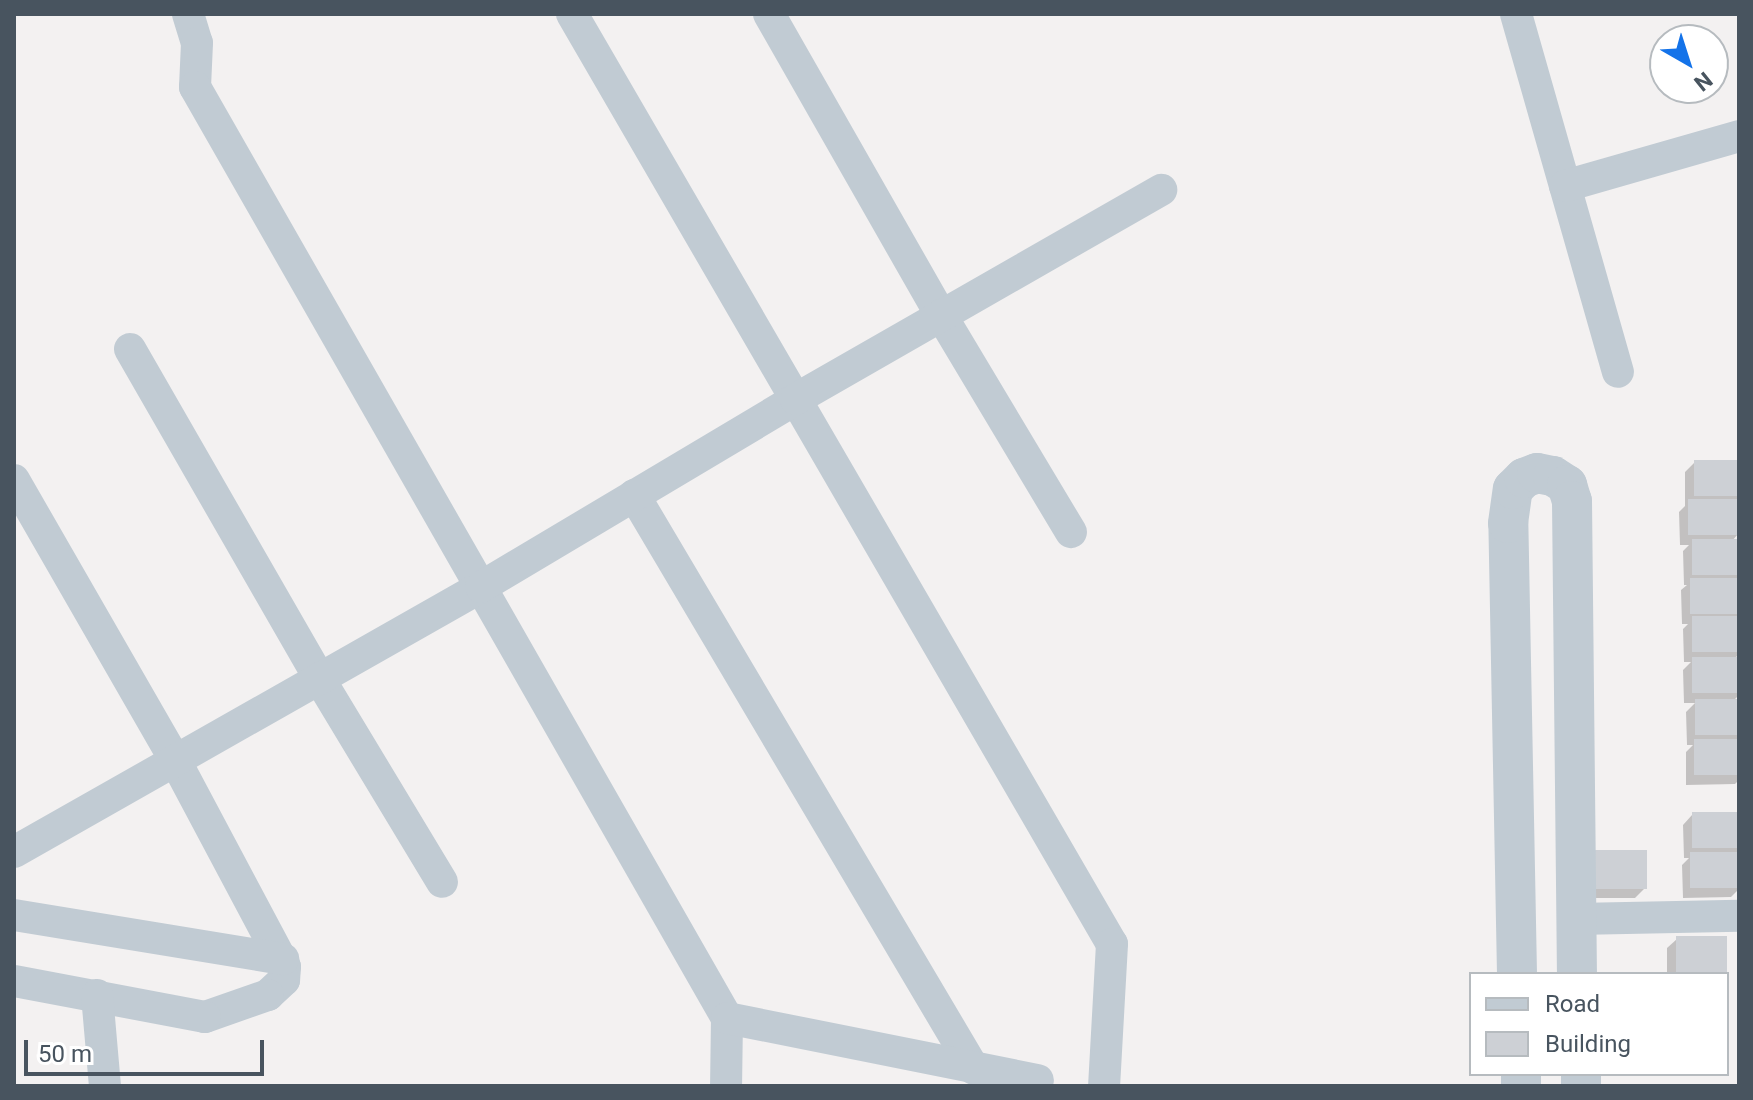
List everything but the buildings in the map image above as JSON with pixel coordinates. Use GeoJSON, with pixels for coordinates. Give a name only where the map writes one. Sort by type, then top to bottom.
{"type":"FeatureCollection","features":[{"type":"Feature","properties":{"kind":"street"},"geometry":{"type":"LineString","coordinates":[[188,14],[197,43],[195,87],[727,1018],[726,1086]]}},
{"type":"Feature","properties":{"kind":"street"},"geometry":{"type":"LineString","coordinates":[[572,14],[1112,944],[1104,1086]]}},
{"type":"Feature","properties":{"kind":"street"},"geometry":{"type":"LineString","coordinates":[[769,14],[941,315],[1071,532]]}},
{"type":"Feature","properties":{"kind":"street"},"geometry":{"type":"LineString","coordinates":[[1516,14],[1618,372]]}},
{"type":"Feature","properties":{"kind":"street"},"geometry":{"type":"LineString","coordinates":[[1565,186],[1739,136]]}},
{"type":"Feature","properties":{"kind":"street"},"geometry":{"type":"LineString","coordinates":[[18,842],[175,760],[481,587],[796,399],[1161,190]]}},
{"type":"Feature","properties":{"kind":"street"},"geometry":{"type":"LineString","coordinates":[[130,349],[319,678],[442,882]]}},
{"type":"Feature","properties":{"kind":"street"},"geometry":{"type":"LineString","coordinates":[[1517,972],[1508,523],[1513,489],[1524,478],[1537,473],[1553,476],[1567,485],[1572,501],[1577,972]]}},
{"type":"Feature","properties":{"kind":"street"},"geometry":{"type":"LineString","coordinates":[[14,480],[175,760],[283,959],[284,980],[279,989],[205,1017],[14,981]]}},
{"type":"Feature","properties":{"kind":"street"},"geometry":{"type":"LineString","coordinates":[[634,495],[974,1069]]}},
{"type":"Feature","properties":{"kind":"street"},"geometry":{"type":"LineString","coordinates":[[14,915],[283,959]]}},
{"type":"Feature","properties":{"kind":"street"},"geometry":{"type":"LineString","coordinates":[[1576,919],[1739,916]]}},
{"type":"Feature","properties":{"kind":"street"},"geometry":{"type":"LineString","coordinates":[[97,995],[105,1086]]}},
{"type":"Feature","properties":{"kind":"street"},"geometry":{"type":"LineString","coordinates":[[727,1018],[1048,1084]]}}]}
